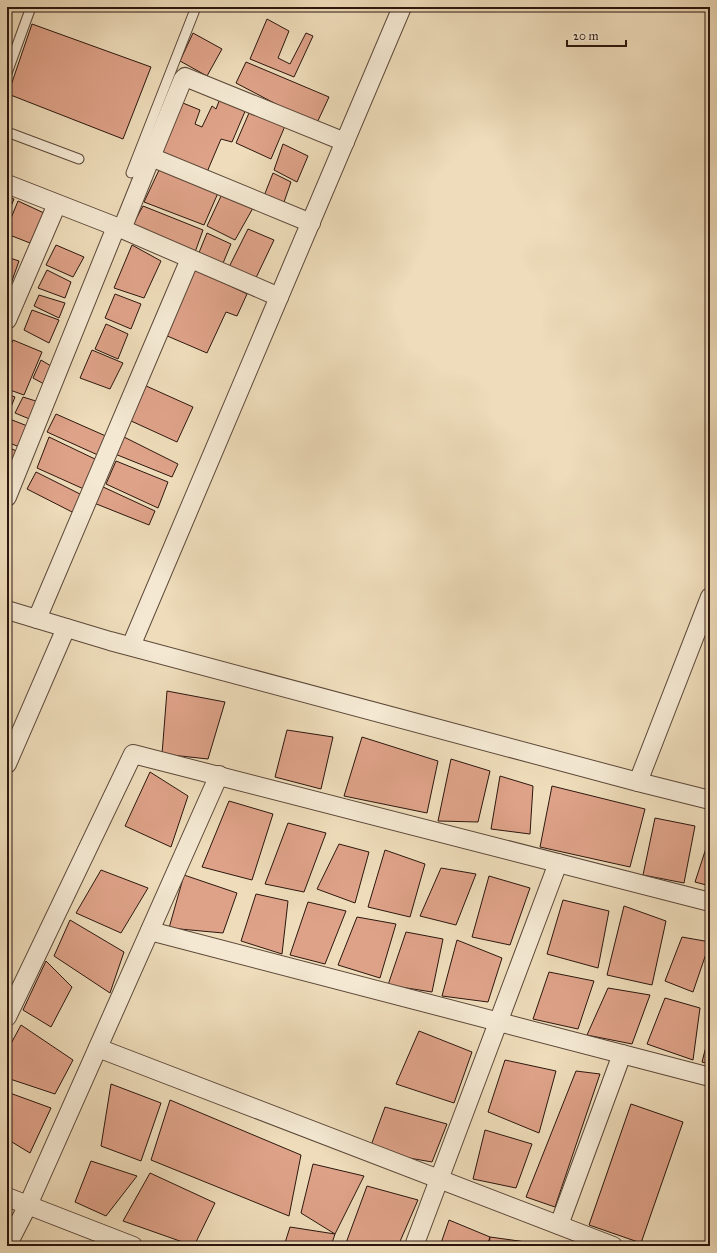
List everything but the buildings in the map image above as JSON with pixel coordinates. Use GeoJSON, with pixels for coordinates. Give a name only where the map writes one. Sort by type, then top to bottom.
{"type":"FeatureCollection","features":[{"type":"Feature","properties":{"kind":"street"},"geometry":{"type":"LineString","coordinates":[[131,646],[402,7]]}},
{"type":"Feature","properties":{"kind":"street"},"geometry":{"type":"LineString","coordinates":[[7,497],[183,78],[185,77],[345,142]]}},
{"type":"Feature","properties":{"kind":"street"},"geometry":{"type":"LineString","coordinates":[[151,157],[311,223]]}},
{"type":"Feature","properties":{"kind":"street"},"geometry":{"type":"LineString","coordinates":[[7,184],[119,228],[279,297]]}},
{"type":"Feature","properties":{"kind":"street"},"geometry":{"type":"LineString","coordinates":[[7,320],[57,204]]}},
{"type":"Feature","properties":{"kind":"street"},"geometry":{"type":"LineString","coordinates":[[37,619],[190,259]]}},
{"type":"Feature","properties":{"kind":"street"},"geometry":{"type":"LineString","coordinates":[[638,782],[710,597]]}},
{"type":"Feature","properties":{"kind":"street"},"geometry":{"type":"LineString","coordinates":[[7,610],[131,646],[710,800]]}},
{"type":"Feature","properties":{"kind":"street"},"geometry":{"type":"LineString","coordinates":[[7,764],[66,628]]}},
{"type":"Feature","properties":{"kind":"street"},"geometry":{"type":"LineString","coordinates":[[7,1017],[133,754],[710,902]]}},
{"type":"Feature","properties":{"kind":"street"},"geometry":{"type":"LineString","coordinates":[[7,1246],[28,1205],[219,775]]}},
{"type":"Feature","properties":{"kind":"street"},"geometry":{"type":"LineString","coordinates":[[414,1246],[558,863]]}},
{"type":"Feature","properties":{"kind":"street"},"geometry":{"type":"LineString","coordinates":[[150,931],[710,1077]]}},
{"type":"Feature","properties":{"kind":"street"},"geometry":{"type":"LineString","coordinates":[[98,1048],[440,1178],[613,1246]]}},
{"type":"Feature","properties":{"kind":"street"},"geometry":{"type":"LineString","coordinates":[[559,1225],[622,1054]]}},
{"type":"Feature","properties":{"kind":"street"},"geometry":{"type":"LineString","coordinates":[[7,1197],[133,1246]]}},
{"type":"Feature","properties":{"kind":"lane"},"geometry":{"type":"LineString","coordinates":[[7,74],[31,7]]}},
{"type":"Feature","properties":{"kind":"lane"},"geometry":{"type":"LineString","coordinates":[[130,173],[196,7]]}},
{"type":"Feature","properties":{"kind":"lane"},"geometry":{"type":"LineString","coordinates":[[7,132],[79,159]]}}]}
